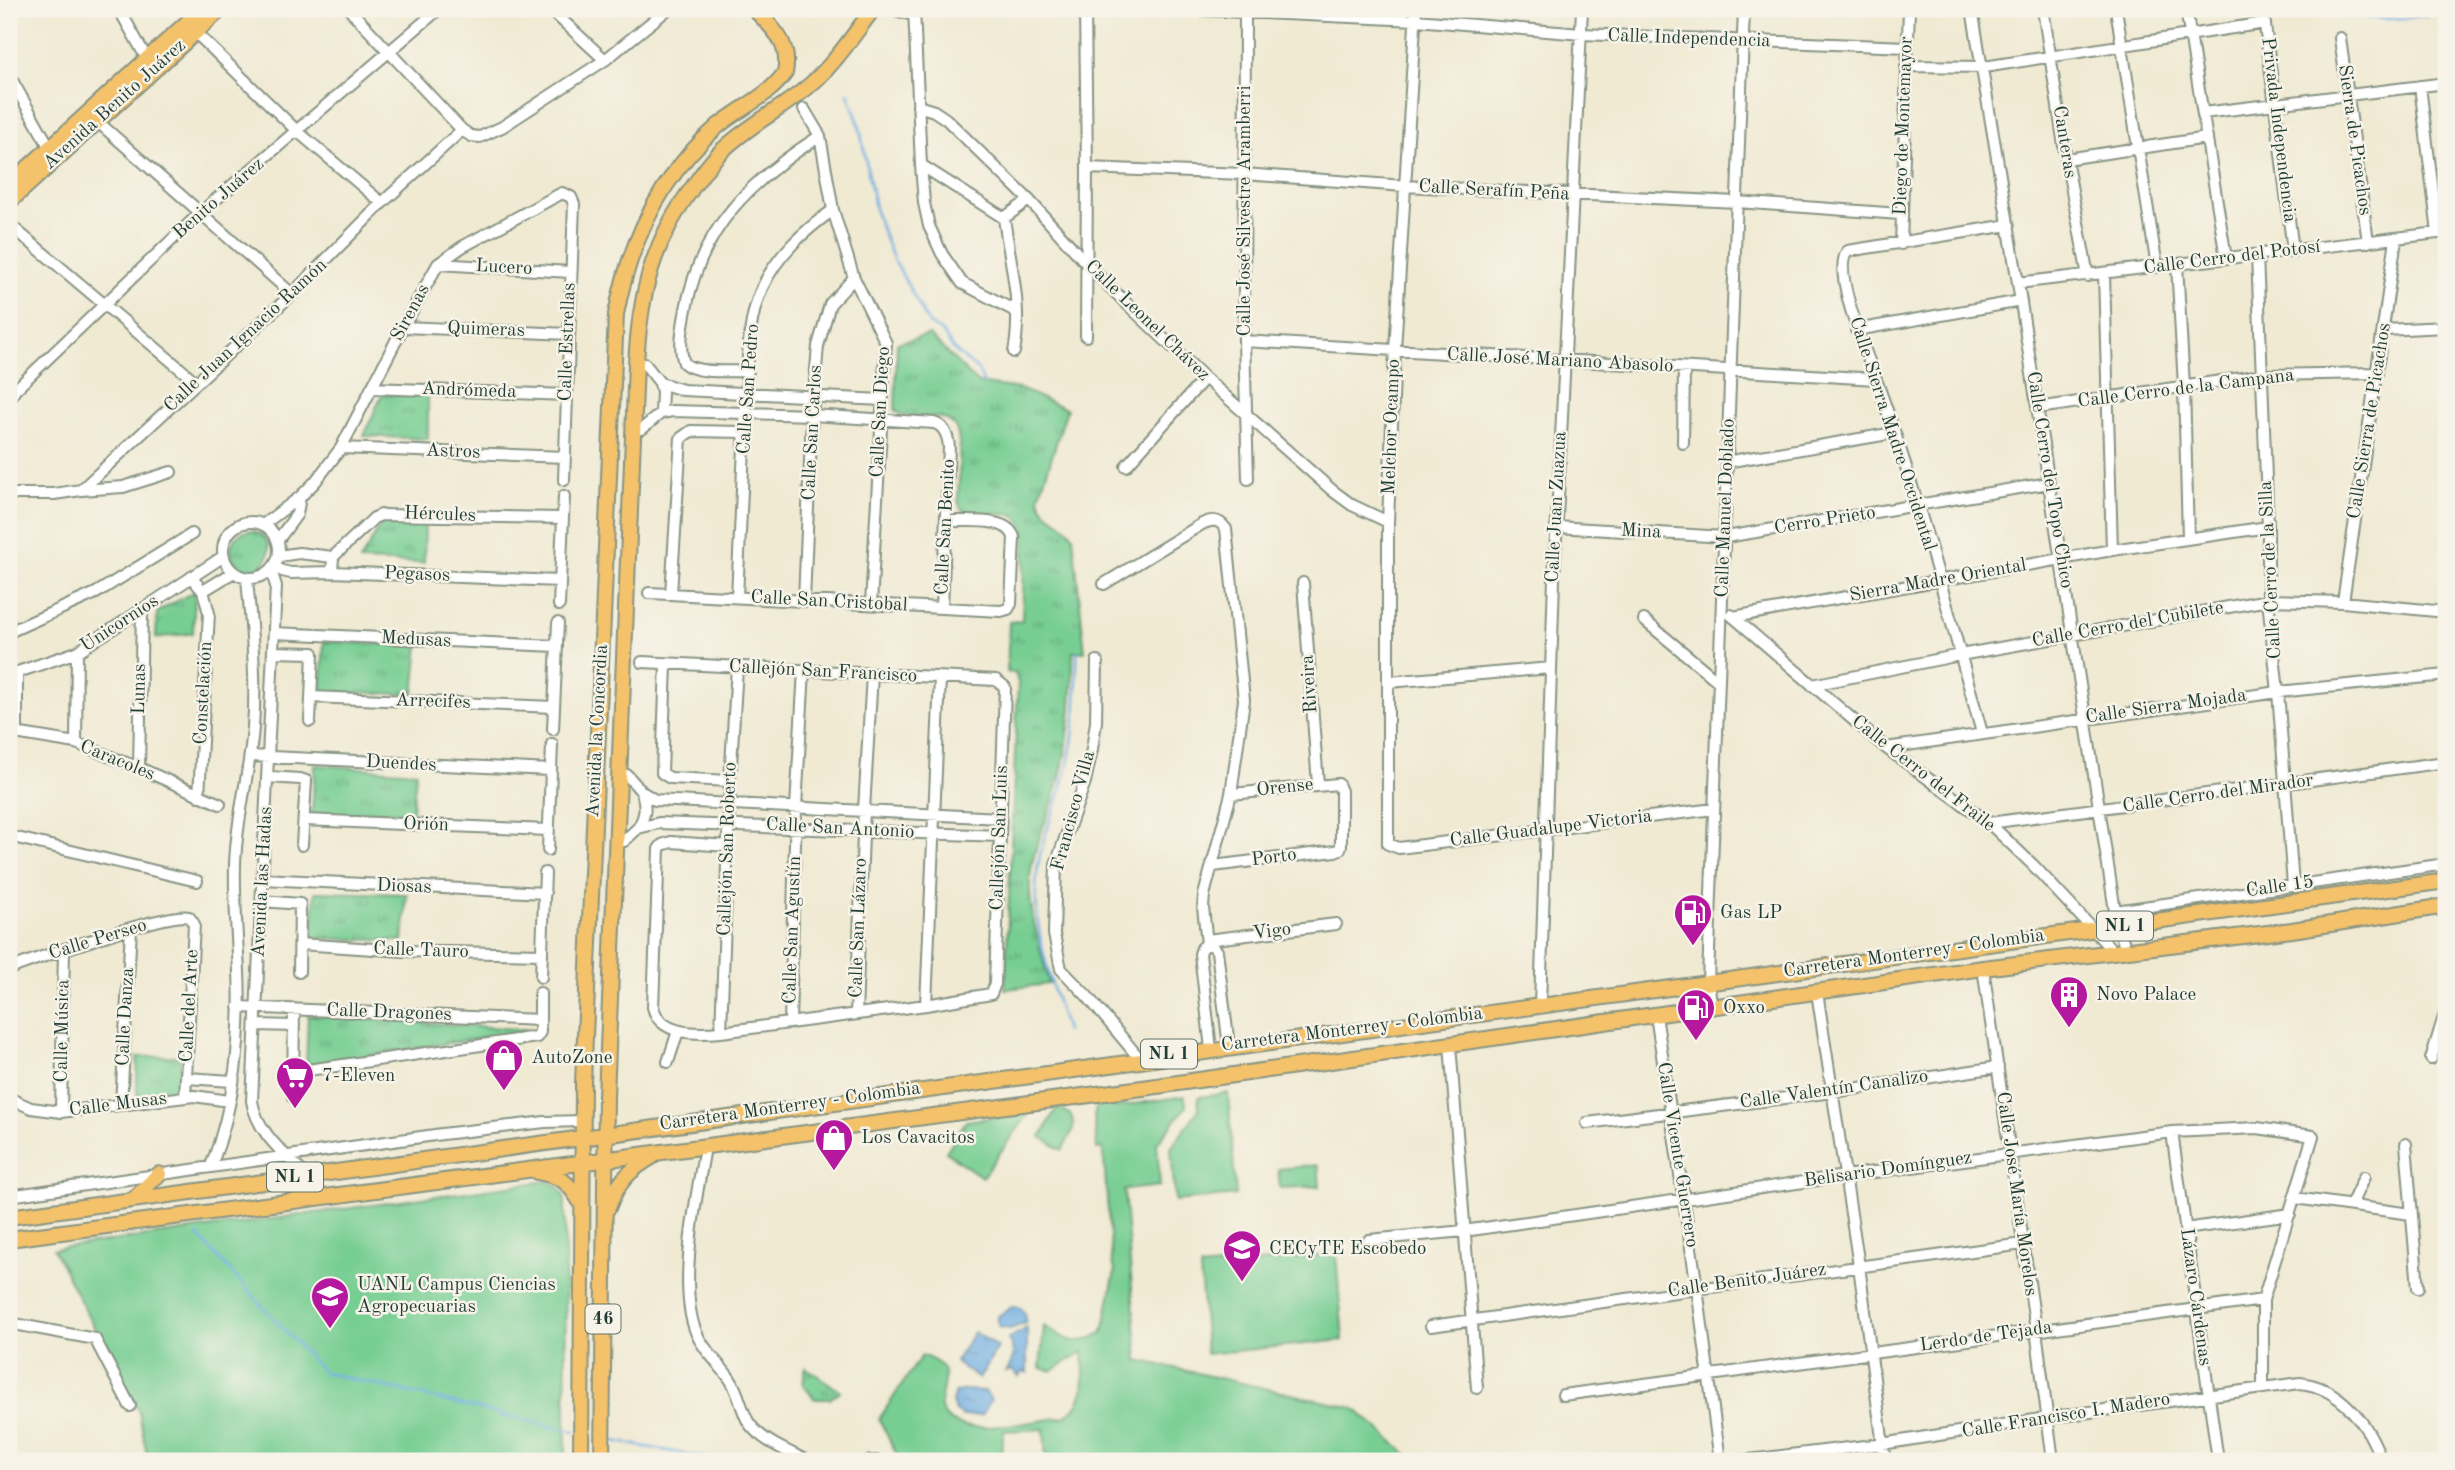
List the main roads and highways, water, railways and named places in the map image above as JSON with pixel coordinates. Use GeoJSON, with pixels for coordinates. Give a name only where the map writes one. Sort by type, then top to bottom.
{"type":"FeatureCollection","features":[{"type":"Feature","properties":{"kind":"main road","name":"Avenida Benito Juárez"},"geometry":{"type":"LineString","coordinates":[[9,185],[202,9]]}},
{"type":"Feature","properties":{"kind":"main road","name":"Avenida Benito Juárez"},"geometry":{"type":"LineString","coordinates":[[9,202],[221,9]]}},
{"type":"Feature","properties":{"kind":"main road"},"geometry":{"type":"LineString","coordinates":[[754,9],[774,28],[784,43],[785,73],[805,89]]}},
{"type":"Feature","properties":{"kind":"main road","name":"46"},"geometry":{"type":"LineString","coordinates":[[805,89],[840,52],[873,9]]}},
{"type":"Feature","properties":{"kind":"main road","name":"Avenida la Concordia"},"geometry":{"type":"LineString","coordinates":[[581,1456],[582,1121],[616,314],[622,280],[633,247],[665,186],[690,154],[719,126],[774,86],[785,73]]}},
{"type":"Feature","properties":{"kind":"main road","name":"Avenida la Concordia"},"geometry":{"type":"LineString","coordinates":[[602,1459],[609,1004],[636,364],[641,311],[651,266],[660,241],[680,203],[725,148],[805,89]]}},
{"type":"Feature","properties":{"kind":"main road"},"geometry":{"type":"LineString","coordinates":[[614,363],[636,364]]}},
{"type":"Feature","properties":{"kind":"main road"},"geometry":{"type":"LineString","coordinates":[[612,428],[634,429]]}},
{"type":"Feature","properties":{"kind":"main road"},"geometry":{"type":"LineString","coordinates":[[596,774],[618,775]]}},
{"type":"Feature","properties":{"kind":"main road"},"geometry":{"type":"LineString","coordinates":[[593,841],[616,842]]}},
{"type":"Feature","properties":{"kind":"main road","name":"Carretera Monterrey - Colombia"},"geometry":{"type":"LineString","coordinates":[[9,1217],[1139,1058],[1540,1006],[2446,881]]}},
{"type":"Feature","properties":{"kind":"main road","name":"Carretera Monterrey - Colombia"},"geometry":{"type":"LineString","coordinates":[[9,1239],[705,1147],[1983,968],[2292,930],[2446,906]]}},
{"type":"Feature","properties":{"kind":"main road"},"geometry":{"type":"LineString","coordinates":[[586,1004],[609,1004]]}},
{"type":"Feature","properties":{"kind":"main road"},"geometry":{"type":"LineString","coordinates":[[604,1220],[614,1190],[624,1176],[658,1153]]}},
{"type":"Feature","properties":{"kind":"main road"},"geometry":{"type":"LineString","coordinates":[[525,1170],[561,1179],[569,1185],[582,1204]]}},
{"type":"Feature","properties":{"kind":"main road"},"geometry":{"type":"LineString","coordinates":[[134,1199],[159,1174]]}},
{"type":"Feature","properties":{"kind":"water"},"geometry":{"type":"Polygon","coordinates":[[[1014,1306],[1024,1312],[1026,1323],[1010,1329],[998,1327],[998,1316],[1014,1306]]]}},
{"type":"Feature","properties":{"kind":"water"},"geometry":{"type":"Polygon","coordinates":[[[1027,1328],[1027,1373],[1023,1372],[1019,1377],[1012,1370],[1006,1372],[1013,1356],[1008,1339],[1027,1328]]]}},
{"type":"Feature","properties":{"kind":"water"},"geometry":{"type":"Polygon","coordinates":[[[974,1332],[998,1347],[979,1379],[955,1362],[974,1332]]]}},
{"type":"Feature","properties":{"kind":"water"},"geometry":{"type":"Polygon","coordinates":[[[985,1391],[991,1400],[982,1415],[963,1416],[955,1411],[952,1402],[955,1392],[985,1391]]]}},
{"type":"Feature","properties":{"kind":"waterway"},"geometry":{"type":"LineString","coordinates":[[2347,9],[2356,14],[2381,19],[2423,16],[2446,11]]}},
{"type":"Feature","properties":{"kind":"waterway"},"geometry":{"type":"LineString","coordinates":[[848,93],[859,124],[876,214],[892,256],[929,324],[942,332],[954,350],[978,370],[984,384]]}},
{"type":"Feature","properties":{"kind":"waterway"},"geometry":{"type":"LineString","coordinates":[[1066,1031],[1043,949],[1036,907],[1036,886],[1042,844],[1071,751],[1077,651]]}},
{"type":"Feature","properties":{"kind":"waterway"},"geometry":{"type":"LineString","coordinates":[[197,1235],[323,1372],[575,1432]]}},
{"type":"Feature","properties":{"kind":"waterway"},"geometry":{"type":"LineString","coordinates":[[608,1440],[723,1461]]}},
{"type":"Feature","properties":{"kind":"place","name":"Gas LP"},"geometry":{"type":"Point","coordinates":[1693,947]}},
{"type":"Feature","properties":{"kind":"place","name":"Novo Palace"},"geometry":{"type":"Point","coordinates":[2069,1029]}},
{"type":"Feature","properties":{"kind":"place","name":"Oxxo"},"geometry":{"type":"Point","coordinates":[1696,1042]}},
{"type":"Feature","properties":{"kind":"place","name":"AutoZone"},"geometry":{"type":"Point","coordinates":[504,1092]}},
{"type":"Feature","properties":{"kind":"place","name":"7-Eleven"},"geometry":{"type":"Point","coordinates":[295,1110]}},
{"type":"Feature","properties":{"kind":"place","name":"Los Cavacitos"},"geometry":{"type":"Point","coordinates":[834,1172]}},
{"type":"Feature","properties":{"kind":"place","name":"CECyTE Escobedo"},"geometry":{"type":"Point","coordinates":[1242,1283]}},
{"type":"Feature","properties":{"kind":"place","name":"UANL Campus Ciencias Agropecuarias"},"geometry":{"type":"Point","coordinates":[330,1330]}}]}
